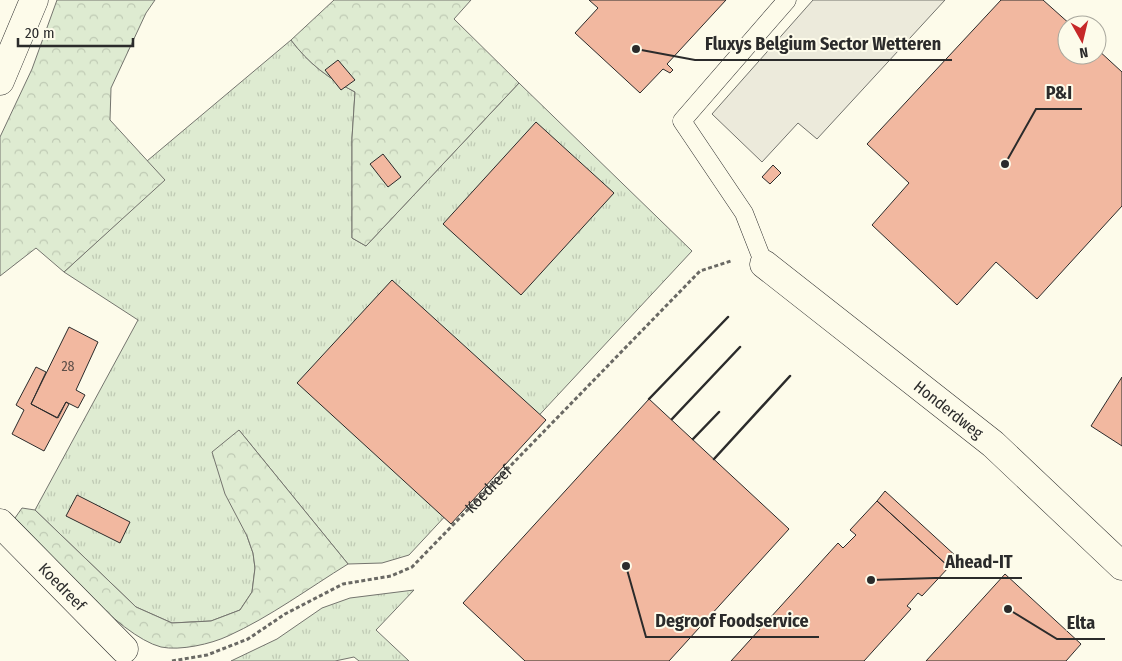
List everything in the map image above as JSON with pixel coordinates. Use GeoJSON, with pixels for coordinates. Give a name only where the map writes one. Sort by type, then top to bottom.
{"type":"FeatureCollection","features":[{"type":"Feature","properties":{"kind":"street"},"geometry":{"type":"LineString","coordinates":[[0,81],[34,0]]}},
{"type":"Feature","properties":{"kind":"street","name":"Honderdweg"},"geometry":{"type":"LineString","coordinates":[[764,264],[994,444],[1122,566]]}},
{"type":"Feature","properties":{"kind":"street","name":"Koedreef"},"geometry":{"type":"LineString","coordinates":[[0,523],[124,649]]}},
{"type":"Feature","properties":{"kind":"lane"},"geometry":{"type":"LineString","coordinates":[[764,264],[744,213],[682,121],[787,0]]}},
{"type":"Feature","properties":{"kind":"path","name":"Koedreef"},"geometry":{"type":"LineString","coordinates":[[172,661],[208,654],[248,639],[285,614],[343,584],[391,576],[412,568],[700,271],[729,260],[764,264]]}},
{"type":"Feature","properties":{"kind":"green space"},"geometry":{"type":"Polygon","coordinates":[[[57,0],[155,0],[146,13],[111,88],[110,120],[165,180],[64,272],[36,248],[0,276],[0,137],[32,69],[57,0]]]}},
{"type":"Feature","properties":{"kind":"green space"},"geometry":{"type":"Polygon","coordinates":[[[334,0],[471,0],[454,19],[519,83],[366,246],[352,238],[352,138],[355,92],[320,70],[291,40],[334,0]]]}},
{"type":"Feature","properties":{"kind":"green space"},"geometry":{"type":"Polygon","coordinates":[[[291,40],[320,70],[355,92],[352,138],[352,238],[366,246],[519,83],[692,251],[409,555],[382,563],[348,564],[239,430],[247,536],[253,553],[255,568],[252,592],[240,610],[211,621],[172,623],[136,607],[35,510],[138,320],[64,272],[164,180],[147,161],[291,40]]]}},
{"type":"Feature","properties":{"kind":"green space"},"geometry":{"type":"Polygon","coordinates":[[[239,430],[348,564],[274,611],[221,639],[195,646],[177,648],[161,647],[144,640],[125,627],[84,591],[15,518],[22,508],[35,510],[136,607],[172,623],[211,621],[240,610],[252,592],[255,568],[253,553],[247,536],[225,494],[212,452],[239,430]]]}},
{"type":"Feature","properties":{"kind":"green space"},"geometry":{"type":"Polygon","coordinates":[[[414,590],[376,630],[409,661],[359,661],[354,657],[335,661],[231,661],[277,639],[322,608],[350,598],[414,590]]]}},
{"type":"Feature","properties":{"kind":"shaded area"},"geometry":{"type":"Polygon","coordinates":[[[813,0],[945,0],[817,139],[798,123],[762,162],[712,114],[813,0]]]}},
{"type":"Feature","properties":{"kind":"building"},"geometry":{"type":"Polygon","coordinates":[[[589,0],[726,0],[667,64],[673,70],[670,73],[663,69],[640,93],[575,33],[598,8],[589,0]]]}},
{"type":"Feature","properties":{"kind":"building"},"geometry":{"type":"Polygon","coordinates":[[[1001,0],[1043,0],[1060,15],[1057,15],[1057,65],[1107,65],[1107,58],[1122,72],[1122,206],[1037,299],[996,262],[957,305],[872,225],[909,183],[867,144],[1001,0]]]}},
{"type":"Feature","properties":{"kind":"building"},"geometry":{"type":"Polygon","coordinates":[[[338,60],[355,80],[341,90],[325,70],[338,60]]]}},
{"type":"Feature","properties":{"kind":"building"},"geometry":{"type":"Polygon","coordinates":[[[536,122],[614,193],[521,295],[443,224],[536,122]]]}},
{"type":"Feature","properties":{"kind":"building"},"geometry":{"type":"Polygon","coordinates":[[[383,154],[401,177],[388,187],[370,164],[383,154]]]}},
{"type":"Feature","properties":{"kind":"building"},"geometry":{"type":"Polygon","coordinates":[[[773,165],[781,173],[770,184],[762,177],[773,165]]]}},
{"type":"Feature","properties":{"kind":"building"},"geometry":{"type":"Polygon","coordinates":[[[392,280],[546,420],[451,524],[297,383],[392,280]]]}},
{"type":"Feature","properties":{"kind":"building"},"geometry":{"type":"Polygon","coordinates":[[[69,327],[98,342],[76,390],[85,395],[78,408],[66,402],[57,418],[31,404],[69,327]]]}},
{"type":"Feature","properties":{"kind":"building"},"geometry":{"type":"Polygon","coordinates":[[[36,367],[46,372],[31,404],[58,418],[66,402],[69,404],[44,451],[12,434],[24,410],[16,405],[36,367]]]}},
{"type":"Feature","properties":{"kind":"building"},"geometry":{"type":"Polygon","coordinates":[[[1122,377],[1122,446],[1091,426],[1122,377]]]}},
{"type":"Feature","properties":{"kind":"building"},"geometry":{"type":"Polygon","coordinates":[[[649,399],[789,529],[669,661],[525,661],[463,603],[649,399]]]}},
{"type":"Feature","properties":{"kind":"building"},"geometry":{"type":"Polygon","coordinates":[[[885,491],[958,558],[949,567],[877,501],[885,491]]]}},
{"type":"Feature","properties":{"kind":"building"},"geometry":{"type":"Polygon","coordinates":[[[77,495],[130,522],[120,543],[66,516],[77,495]]]}},
{"type":"Feature","properties":{"kind":"building"},"geometry":{"type":"Polygon","coordinates":[[[877,501],[949,567],[922,596],[918,593],[907,606],[911,609],[864,661],[731,661],[838,543],[843,548],[856,535],[850,530],[877,501]]]}},
{"type":"Feature","properties":{"kind":"building"},"geometry":{"type":"Polygon","coordinates":[[[1005,574],[1081,644],[1066,661],[926,661],[1005,574]]]}},
{"type":"Feature","properties":{"kind":"wall"},"geometry":{"type":"LineString","coordinates":[[649,399],[728,317]]}},
{"type":"Feature","properties":{"kind":"wall"},"geometry":{"type":"LineString","coordinates":[[672,419],[740,347]]}},
{"type":"Feature","properties":{"kind":"wall"},"geometry":{"type":"LineString","coordinates":[[714,459],[790,376]]}},
{"type":"Feature","properties":{"kind":"wall"},"geometry":{"type":"LineString","coordinates":[[693,439],[719,412]]}},
{"type":"Feature","properties":{"kind":"place","name":"Fluxys Belgium Sector Wetteren"},"geometry":{"type":"Point","coordinates":[636,49]}},
{"type":"Feature","properties":{"kind":"place","name":"P&I"},"geometry":{"type":"Point","coordinates":[1005,164]}},
{"type":"Feature","properties":{"kind":"place","name":"Degroof Foodservice"},"geometry":{"type":"Point","coordinates":[626,566]}},
{"type":"Feature","properties":{"kind":"place","name":"Ahead-IT"},"geometry":{"type":"Point","coordinates":[871,580]}},
{"type":"Feature","properties":{"kind":"place","name":"Elta"},"geometry":{"type":"Point","coordinates":[1008,609]}}]}
